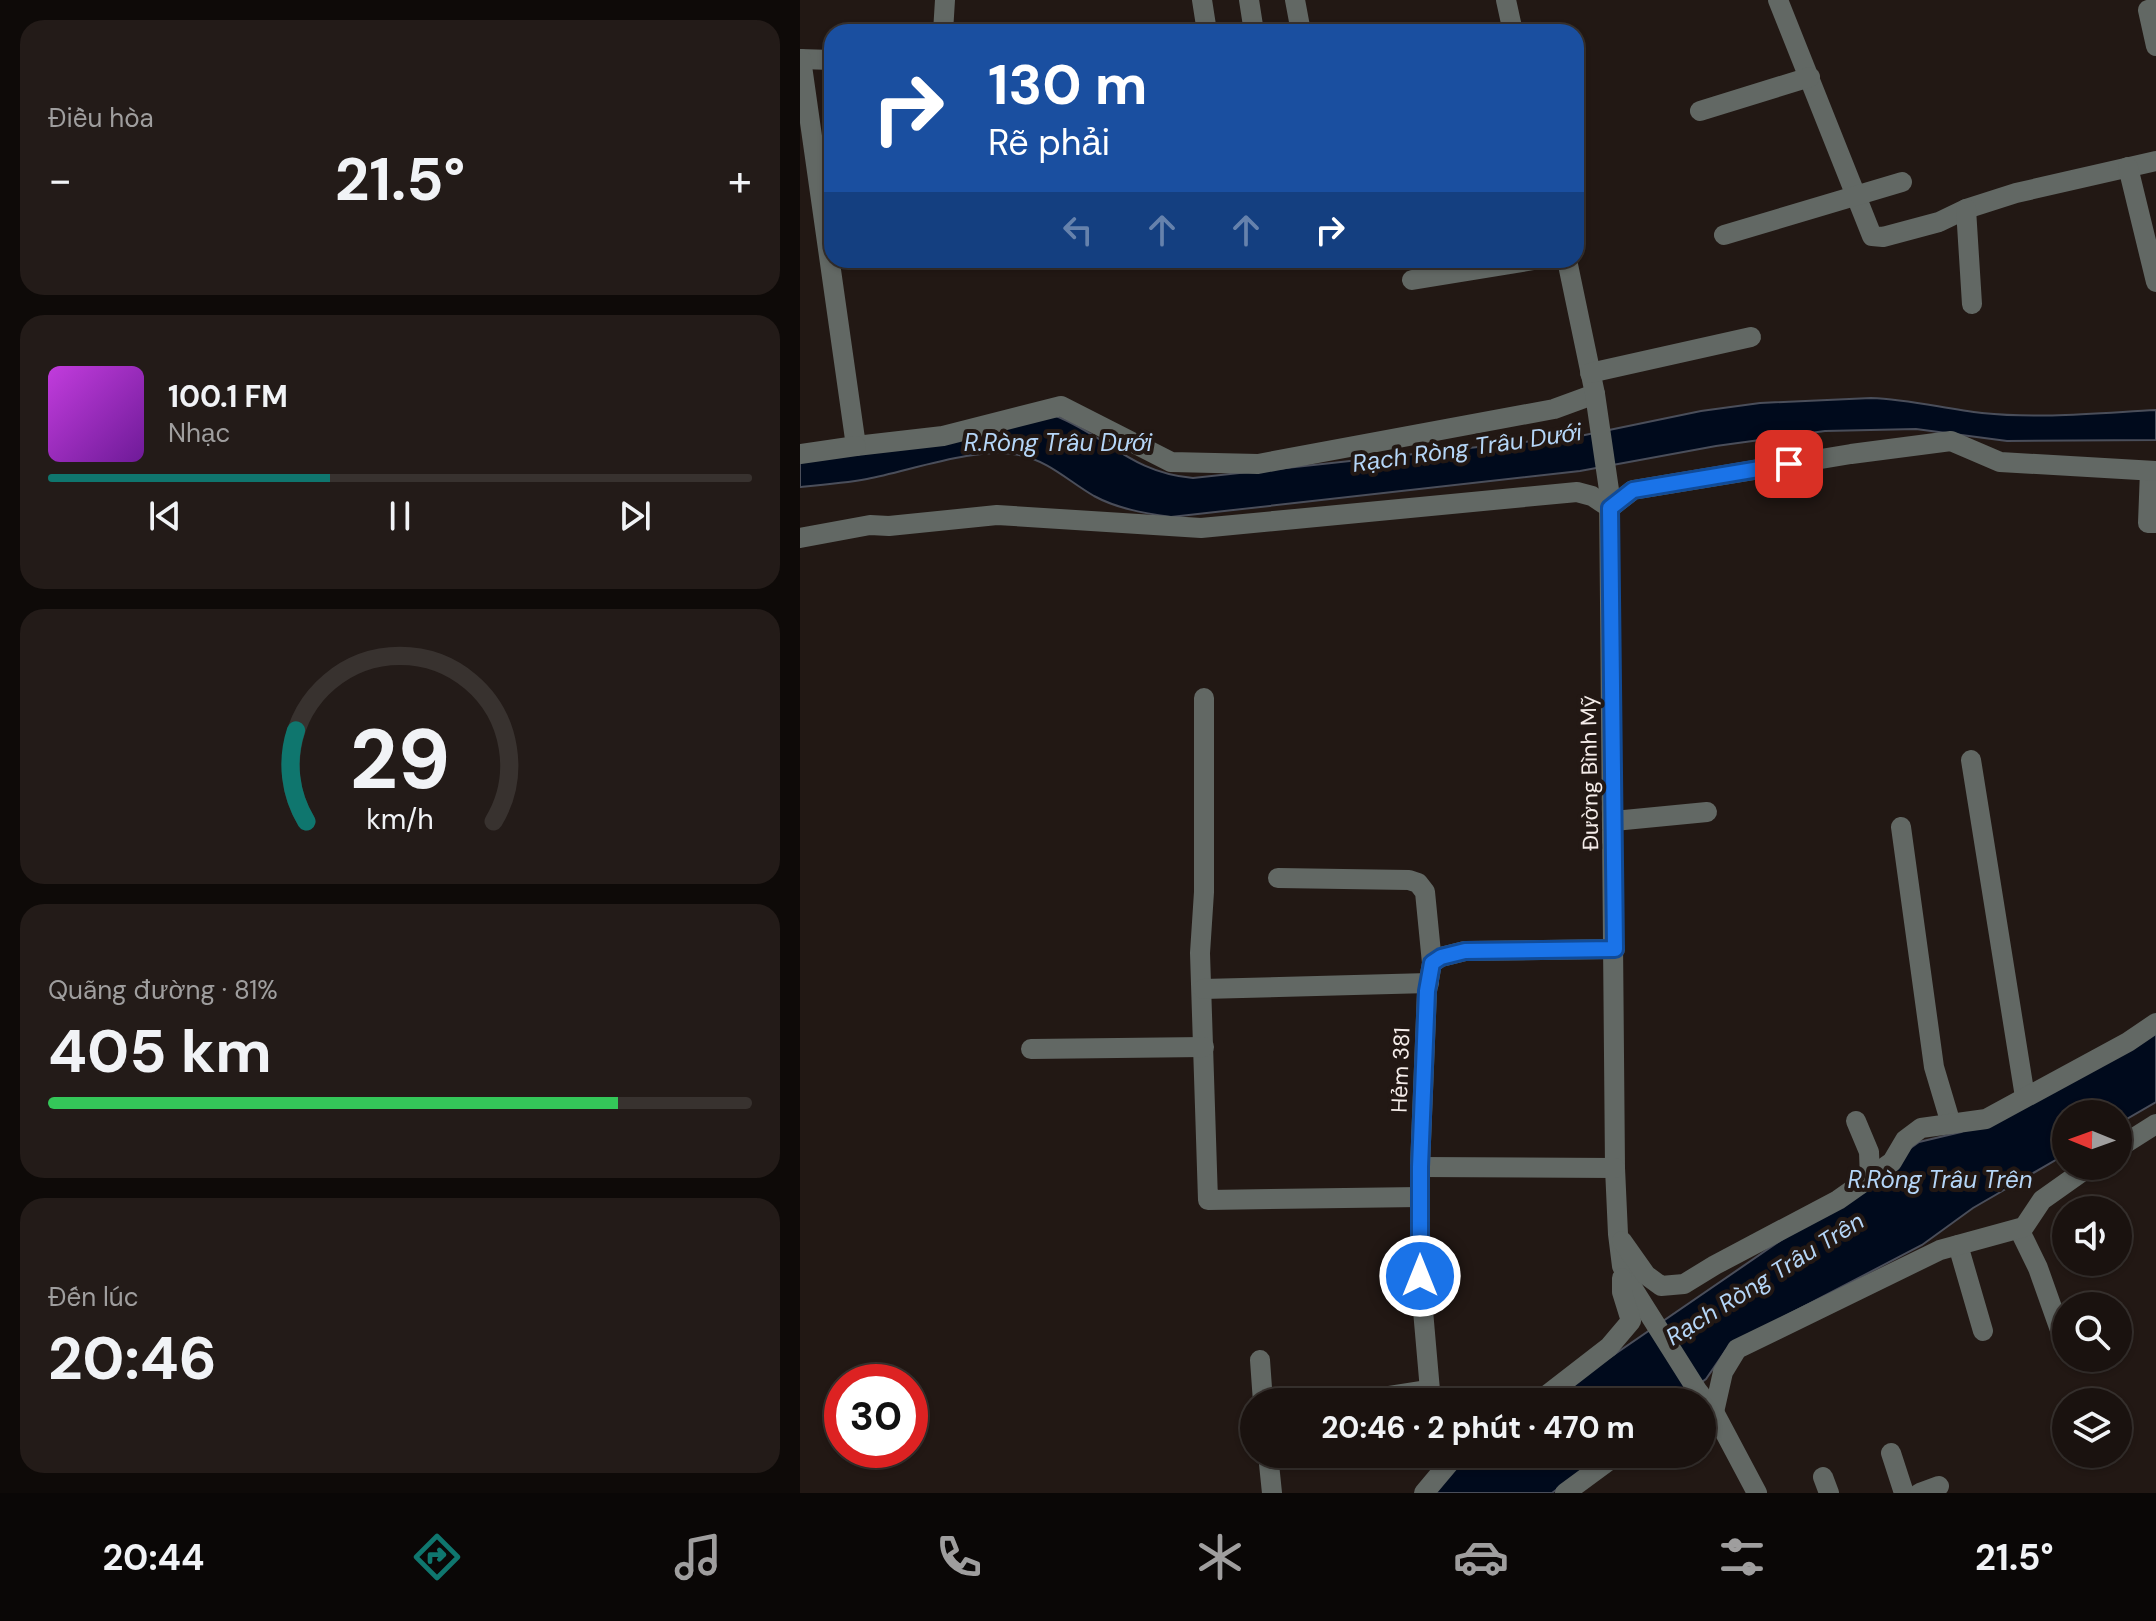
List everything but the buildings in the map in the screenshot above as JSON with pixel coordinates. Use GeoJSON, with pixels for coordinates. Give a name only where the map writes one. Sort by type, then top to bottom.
{"type":"FeatureCollection","features":[{"type":"Feature","properties":{"kind":"street"},"geometry":{"type":"LineString","coordinates":[[944,24],[945,0]]}},
{"type":"Feature","properties":{"kind":"street"},"geometry":{"type":"LineString","coordinates":[[1202,0],[1206,24]]}},
{"type":"Feature","properties":{"kind":"street"},"geometry":{"type":"LineString","coordinates":[[1249,0],[1253,24]]}},
{"type":"Feature","properties":{"kind":"street"},"geometry":{"type":"LineString","coordinates":[[1295,0],[1300,24]]}},
{"type":"Feature","properties":{"kind":"street"},"geometry":{"type":"LineString","coordinates":[[1506,0],[1511,24]]}},
{"type":"Feature","properties":{"kind":"street"},"geometry":{"type":"LineString","coordinates":[[1778,0],[1872,236],[1883,237],[1939,222],[1966,209],[2016,193],[2156,161]]}},
{"type":"Feature","properties":{"kind":"street"},"geometry":{"type":"LineString","coordinates":[[2156,8],[2148,10],[2156,46]]}},
{"type":"Feature","properties":{"kind":"street"},"geometry":{"type":"LineString","coordinates":[[824,60],[801,59],[824,221]]}},
{"type":"Feature","properties":{"kind":"street"},"geometry":{"type":"LineString","coordinates":[[1700,111],[1810,77]]}},
{"type":"Feature","properties":{"kind":"street"},"geometry":{"type":"LineString","coordinates":[[2128,167],[2156,282]]}},
{"type":"Feature","properties":{"kind":"street"},"geometry":{"type":"LineString","coordinates":[[1724,235],[1902,182]]}},
{"type":"Feature","properties":{"kind":"street"},"geometry":{"type":"LineString","coordinates":[[1966,209],[1972,304]]}},
{"type":"Feature","properties":{"kind":"street"},"geometry":{"type":"LineString","coordinates":[[831,268],[856,446]]}},
{"type":"Feature","properties":{"kind":"street"},"geometry":{"type":"LineString","coordinates":[[1412,280],[1456,268]]}},
{"type":"Feature","properties":{"kind":"street","name":"Đường Bình Mỹ"},"geometry":{"type":"LineString","coordinates":[[1569,268],[1595,394],[1609,499],[1618,1234],[1622,1266],[1632,1287],[1696,1388]]}},
{"type":"Feature","properties":{"kind":"street"},"geometry":{"type":"LineString","coordinates":[[1590,373],[1751,337]]}},
{"type":"Feature","properties":{"kind":"street"},"geometry":{"type":"LineString","coordinates":[[800,454],[943,436],[1061,406],[1171,462],[1258,464],[1554,409],[1595,394]]}},
{"type":"Feature","properties":{"kind":"street"},"geometry":{"type":"LineString","coordinates":[[800,538],[870,525],[905,525],[997,515],[1201,528],[1373,512],[1425,504],[1577,492],[1609,499],[1633,490],[1951,441],[2000,462],[2153,471],[2148,523],[2156,523]]}},
{"type":"Feature","properties":{"kind":"street"},"geometry":{"type":"LineString","coordinates":[[1204,698],[1204,892],[1200,953],[1208,1200],[1420,1197]]}},
{"type":"Feature","properties":{"kind":"street"},"geometry":{"type":"LineString","coordinates":[[1971,760],[2025,1097]]}},
{"type":"Feature","properties":{"kind":"street"},"geometry":{"type":"LineString","coordinates":[[1614,821],[1707,812]]}},
{"type":"Feature","properties":{"kind":"street"},"geometry":{"type":"LineString","coordinates":[[1901,827],[1934,1067],[1951,1124]]}},
{"type":"Feature","properties":{"kind":"street","name":"Hẻm 381"},"geometry":{"type":"LineString","coordinates":[[1278,878],[1418,883],[1425,892],[1430,973],[1420,1167],[1420,1276],[1429,1388]]}},
{"type":"Feature","properties":{"kind":"street"},"geometry":{"type":"LineString","coordinates":[[1203,989],[1430,973],[1441,957],[1465,951],[1615,949]]}},
{"type":"Feature","properties":{"kind":"street"},"geometry":{"type":"LineString","coordinates":[[1618,1234],[1646,1275],[1661,1286],[1684,1284],[1838,1200],[1892,1162],[1905,1140],[1921,1128],[1986,1119],[2128,1042],[2156,1023]]}},
{"type":"Feature","properties":{"kind":"street"},"geometry":{"type":"LineString","coordinates":[[1031,1049],[1204,1047]]}},
{"type":"Feature","properties":{"kind":"street"},"geometry":{"type":"LineString","coordinates":[[1856,1121],[1869,1152],[1870,1178]]}},
{"type":"Feature","properties":{"kind":"street"},"geometry":{"type":"LineString","coordinates":[[2132,1139],[2156,1124]]}},
{"type":"Feature","properties":{"kind":"street"},"geometry":{"type":"LineString","coordinates":[[1420,1167],[1615,1168]]}},
{"type":"Feature","properties":{"kind":"street"},"geometry":{"type":"LineString","coordinates":[[1713,1388],[1737,1349],[1940,1250],[2024,1227],[2042,1200],[2070,1180]]}},
{"type":"Feature","properties":{"kind":"street"},"geometry":{"type":"LineString","coordinates":[[2019,1229],[2038,1268],[2052,1308]]}},
{"type":"Feature","properties":{"kind":"street"},"geometry":{"type":"LineString","coordinates":[[1958,1245],[1983,1331]]}},
{"type":"Feature","properties":{"kind":"street"},"geometry":{"type":"LineString","coordinates":[[1556,1388],[1609,1347],[1631,1321],[1622,1292],[1622,1266]]}},
{"type":"Feature","properties":{"kind":"street"},"geometry":{"type":"LineString","coordinates":[[1260,1360],[1262,1388]]}},
{"type":"Feature","properties":{"kind":"street"},"geometry":{"type":"LineString","coordinates":[[1716,1422],[1757,1493]]}},
{"type":"Feature","properties":{"kind":"street"},"geometry":{"type":"LineString","coordinates":[[1891,1453],[1904,1493]]}},
{"type":"Feature","properties":{"kind":"street"},"geometry":{"type":"LineString","coordinates":[[1269,1468],[1272,1493]]}},
{"type":"Feature","properties":{"kind":"street"},"geometry":{"type":"LineString","coordinates":[[1424,1493],[1444,1468]]}},
{"type":"Feature","properties":{"kind":"street"},"geometry":{"type":"LineString","coordinates":[[1565,1493],[1599,1468]]}},
{"type":"Feature","properties":{"kind":"water","name":"R.Ròng Trâu Dưới"},"geometry":{"type":"Polygon","coordinates":[[[1871,398],[2004,415],[2156,410],[2156,440],[2007,441],[1916,429],[1825,431],[1716,446],[1580,471],[1171,517],[1112,504],[1040,462],[1002,453],[964,457],[859,480],[800,487],[800,459],[1056,416],[1137,462],[1172,475],[1193,478],[1580,436],[1701,411],[1760,403],[1871,398]]]}},
{"type":"Feature","properties":{"kind":"water","name":"R.Ròng Trâu Trên"},"geometry":{"type":"Polygon","coordinates":[[[2156,1032],[2156,1102],[2132,1116],[2132,1100],[2052,1100],[2052,1162],[1973,1208],[1922,1245],[1747,1336],[1726,1350],[1706,1379],[1693,1388],[1565,1388],[1919,1142],[1961,1132],[2156,1032]]]}},
{"type":"Feature","properties":{"kind":"water"},"geometry":{"type":"Polygon","coordinates":[[[1456,1468],[1585,1468],[1552,1493],[1432,1493],[1456,1468]]]}},
{"type":"Feature","properties":{"kind":"route"},"geometry":{"type":"LineString","coordinates":[[1420,1276],[1420,1167],[1427,991],[1432,963],[1441,957],[1465,951],[1615,949],[1610,508],[1633,490],[1789,464]]}},
{"type":"Feature","properties":{"kind":"water label","name":"Rạch Ròng Trâu Dưới"},"geometry":{"type":"Point","coordinates":[1467,448]}},
{"type":"Feature","properties":{"kind":"water label","name":"Rạch Ròng Trâu Trên"},"geometry":{"type":"Point","coordinates":[1765,1279]}}]}
